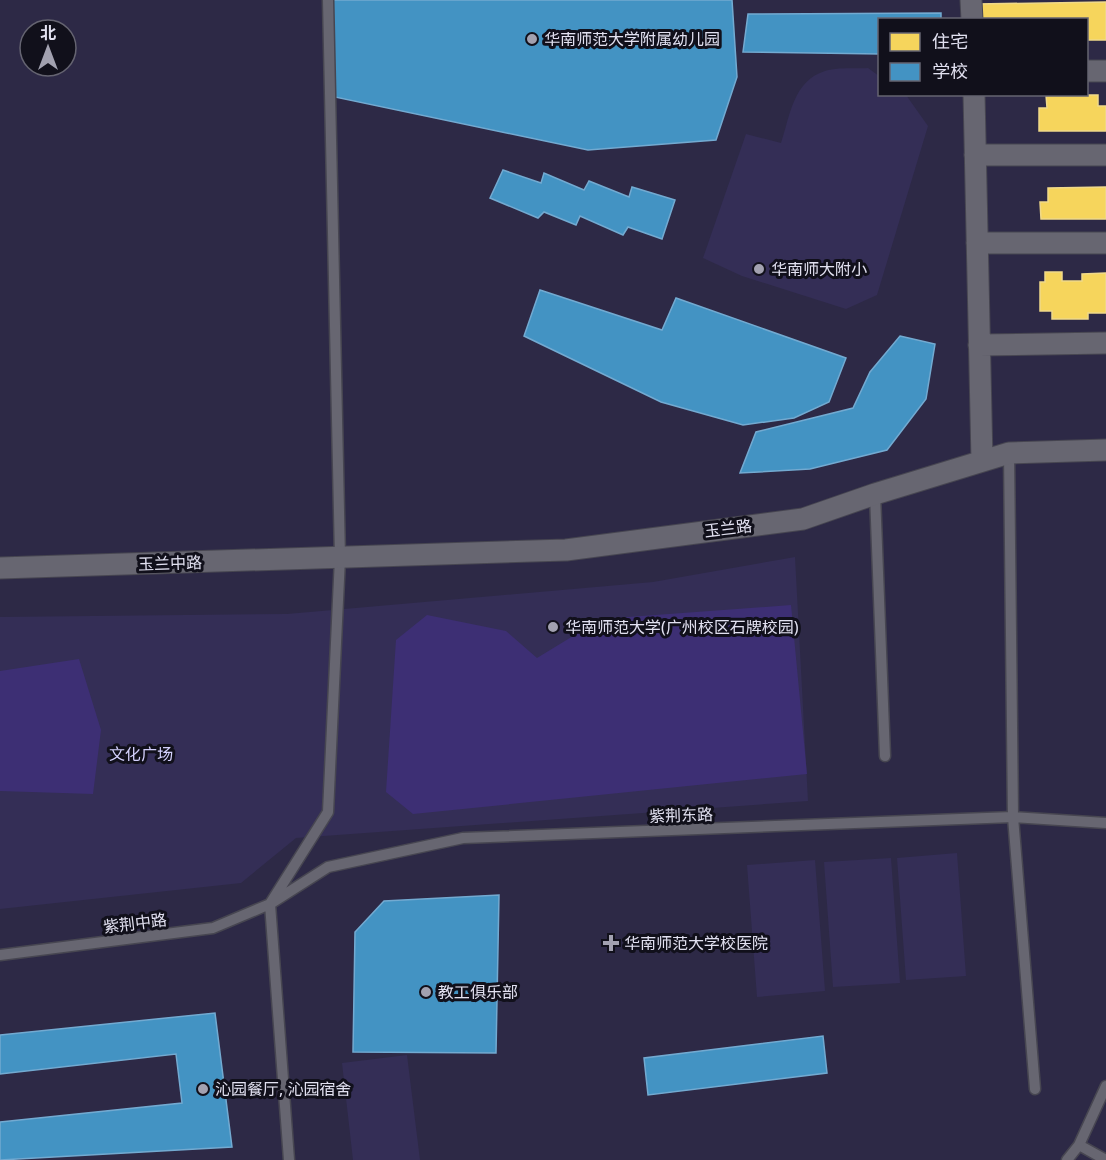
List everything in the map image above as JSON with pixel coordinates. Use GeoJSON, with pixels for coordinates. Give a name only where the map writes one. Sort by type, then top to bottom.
{"type":"FeatureCollection","features":[{"type":"Feature","properties":{"kind":"street"},"geometry":{"type":"LineString","coordinates":[[971,0],[972,18]]}},
{"type":"Feature","properties":{"kind":"street"},"geometry":{"type":"LineString","coordinates":[[1088,71],[1106,71]]}},
{"type":"Feature","properties":{"kind":"street"},"geometry":{"type":"LineString","coordinates":[[974,96],[982,461]]}},
{"type":"Feature","properties":{"kind":"street"},"geometry":{"type":"LineString","coordinates":[[975,155],[1106,155]]}},
{"type":"Feature","properties":{"kind":"street"},"geometry":{"type":"LineString","coordinates":[[977,243],[1106,243]]}},
{"type":"Feature","properties":{"kind":"street"},"geometry":{"type":"LineString","coordinates":[[979,345],[1106,343]]}},
{"type":"Feature","properties":{"kind":"street","name":"玉兰路"},"geometry":{"type":"LineString","coordinates":[[340,558],[566,550],[803,519],[875,494],[1009,453],[1106,450]]}},
{"type":"Feature","properties":{"kind":"street","name":"玉兰中路"},"geometry":{"type":"LineString","coordinates":[[0,568],[340,558]]}},
{"type":"Feature","properties":{"kind":"lane"},"geometry":{"type":"LineString","coordinates":[[289,1160],[270,904],[328,812],[340,558],[328,0]]}},
{"type":"Feature","properties":{"kind":"lane"},"geometry":{"type":"LineString","coordinates":[[1009,453],[1012,817],[1035,1089]]}},
{"type":"Feature","properties":{"kind":"lane"},"geometry":{"type":"LineString","coordinates":[[875,494],[885,756]]}},
{"type":"Feature","properties":{"kind":"lane","name":"紫荆东路"},"geometry":{"type":"LineString","coordinates":[[270,904],[328,867],[463,838],[1012,817],[1106,823]]}},
{"type":"Feature","properties":{"kind":"lane","name":"紫荆中路"},"geometry":{"type":"LineString","coordinates":[[0,955],[213,928],[270,904]]}},
{"type":"Feature","properties":{"kind":"lane"},"geometry":{"type":"LineString","coordinates":[[1067,1160],[1079,1145],[1106,1086]]}},
{"type":"Feature","properties":{"kind":"lane"},"geometry":{"type":"LineString","coordinates":[[1079,1145],[1106,1160]]}},
{"type":"Feature","properties":{"kind":"shaded area","name":"华南师范大学(广州校区石牌校园)"},"geometry":{"type":"Polygon","coordinates":[[[0,0],[1106,0],[1106,1160],[0,1160],[0,0]]]}},
{"type":"Feature","properties":{"kind":"shaded area"},"geometry":{"type":"Polygon","coordinates":[[[791,605],[807,774],[413,814],[386,792],[396,640],[427,615],[506,631],[537,658],[601,619],[791,605]]]}},
{"type":"Feature","properties":{"kind":"shaded area"},"geometry":{"type":"Polygon","coordinates":[[[79,659],[101,730],[93,794],[0,791],[0,671],[79,659]]]}},
{"type":"Feature","properties":{"kind":"green space"},"geometry":{"type":"Polygon","coordinates":[[[868,68],[878,75],[878,96],[907,96],[928,126],[877,295],[846,309],[742,276],[703,258],[746,134],[781,143],[790,111],[799,91],[814,76],[825,71],[868,68]]]}},
{"type":"Feature","properties":{"kind":"green space","name":"文化广场"},"geometry":{"type":"Polygon","coordinates":[[[795,557],[808,801],[296,838],[241,883],[0,909],[0,617],[287,614],[653,582],[795,557]]]}},
{"type":"Feature","properties":{"kind":"green space"},"geometry":{"type":"Polygon","coordinates":[[[957,853],[966,976],[906,980],[897,858],[957,853]]]}},
{"type":"Feature","properties":{"kind":"green space"},"geometry":{"type":"Polygon","coordinates":[[[891,858],[900,983],[833,987],[824,862],[891,858]]]}},
{"type":"Feature","properties":{"kind":"green space"},"geometry":{"type":"Polygon","coordinates":[[[815,860],[825,991],[757,997],[747,865],[815,860]]]}},
{"type":"Feature","properties":{"kind":"green space"},"geometry":{"type":"Polygon","coordinates":[[[407,1055],[420,1160],[353,1160],[342,1063],[407,1055]]]}},
{"type":"Feature","properties":{"kind":"building: 住宅"},"geometry":{"type":"Polygon","coordinates":[[[1106,2],[1106,40],[1088,40],[1088,18],[978,18],[977,4],[1106,2]]]}},
{"type":"Feature","properties":{"kind":"building: 住宅"},"geometry":{"type":"Polygon","coordinates":[[[1098,95],[1098,106],[1106,106],[1106,131],[1039,131],[1039,108],[1047,108],[1046,96],[1098,95]]]}},
{"type":"Feature","properties":{"kind":"building: 住宅"},"geometry":{"type":"Polygon","coordinates":[[[1106,187],[1106,219],[1041,219],[1040,202],[1048,202],[1048,188],[1106,187]]]}},
{"type":"Feature","properties":{"kind":"building: 住宅"},"geometry":{"type":"Polygon","coordinates":[[[1045,272],[1062,272],[1062,281],[1082,281],[1082,274],[1106,273],[1106,313],[1088,313],[1088,319],[1052,319],[1052,311],[1040,311],[1040,282],[1045,282],[1045,272]]]}},
{"type":"Feature","properties":{"kind":"building: 学校","name":"华南师范大学附属幼儿园"},"geometry":{"type":"Polygon","coordinates":[[[328,0],[732,0],[737,77],[716,140],[588,150],[330,96],[328,0]]]}},
{"type":"Feature","properties":{"kind":"building: 学校"},"geometry":{"type":"Polygon","coordinates":[[[941,13],[941,18],[878,18],[878,54],[743,52],[748,14],[941,13]]]}},
{"type":"Feature","properties":{"kind":"building: 学校"},"geometry":{"type":"Polygon","coordinates":[[[503,170],[541,183],[544,173],[584,190],[589,181],[629,197],[632,187],[675,200],[662,239],[628,227],[623,235],[580,216],[576,225],[544,212],[538,218],[490,198],[503,170]]]}},
{"type":"Feature","properties":{"kind":"building: 学校"},"geometry":{"type":"Polygon","coordinates":[[[540,290],[662,330],[676,298],[846,358],[829,402],[794,418],[743,425],[661,402],[524,336],[540,290]]]}},
{"type":"Feature","properties":{"kind":"building: 学校"},"geometry":{"type":"Polygon","coordinates":[[[900,336],[935,344],[926,399],[887,450],[810,469],[740,473],[756,432],[853,408],[870,372],[900,336]]]}},
{"type":"Feature","properties":{"kind":"building: 学校","name":"教工俱乐部"},"geometry":{"type":"Polygon","coordinates":[[[499,895],[496,1053],[353,1052],[355,932],[384,901],[499,895]]]}},
{"type":"Feature","properties":{"kind":"building: 学校","name":"沁园餐厅, 沁园宿舍"},"geometry":{"type":"Polygon","coordinates":[[[215,1013],[232,1147],[0,1160],[0,1122],[182,1103],[176,1054],[0,1074],[0,1035],[215,1013]]]}},
{"type":"Feature","properties":{"kind":"building: 学校"},"geometry":{"type":"Polygon","coordinates":[[[823,1036],[827,1073],[648,1095],[644,1058],[823,1036]]]}},
{"type":"Feature","properties":{"kind":"place","name":"华南师范大学附属幼儿园"},"geometry":{"type":"Point","coordinates":[532,39]}},
{"type":"Feature","properties":{"kind":"place","name":"华南师大附小"},"geometry":{"type":"Point","coordinates":[759,269]}},
{"type":"Feature","properties":{"kind":"place","name":"华南师范大学(广州校区石牌校园)"},"geometry":{"type":"Point","coordinates":[553,627]}},
{"type":"Feature","properties":{"kind":"place","name":"华南师范大学校医院"},"geometry":{"type":"Point","coordinates":[611,943]}},
{"type":"Feature","properties":{"kind":"place","name":"教工俱乐部"},"geometry":{"type":"Point","coordinates":[426,992]}},
{"type":"Feature","properties":{"kind":"place","name":"沁园餐厅, 沁园宿舍"},"geometry":{"type":"Point","coordinates":[203,1089]}}]}
